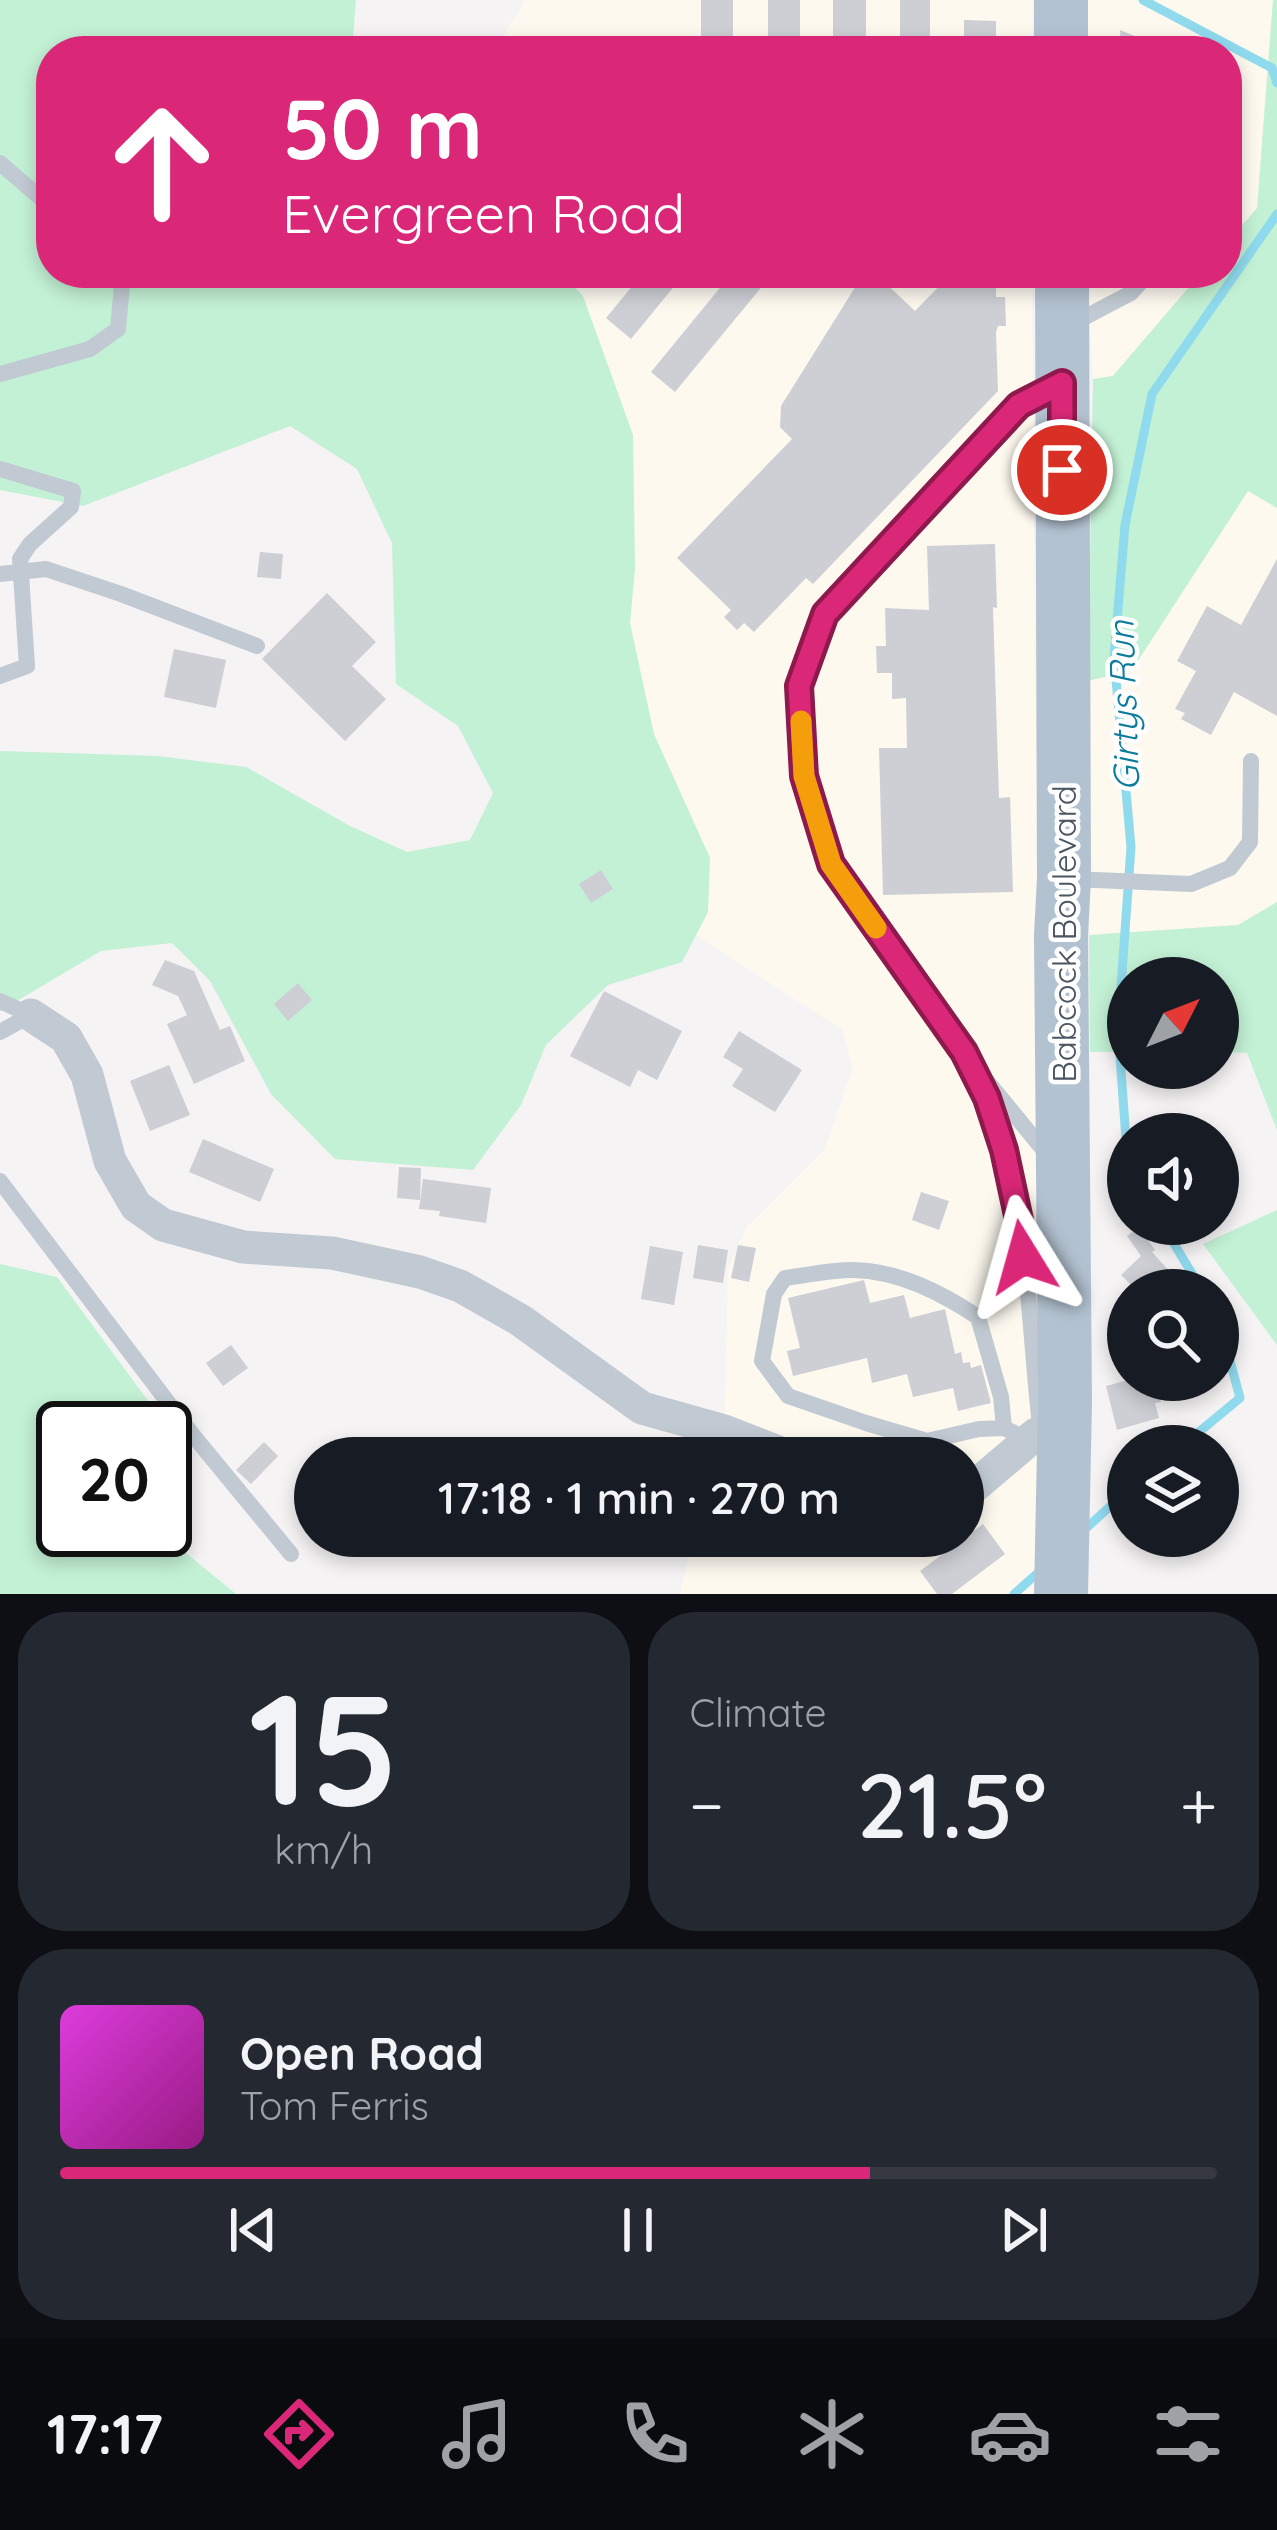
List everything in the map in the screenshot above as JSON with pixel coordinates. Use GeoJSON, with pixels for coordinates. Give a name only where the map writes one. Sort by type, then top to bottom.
{"type":"FeatureCollection","features":[{"type":"Feature","properties":{"kind":"main road","name":"Babcock Boulevard"},"geometry":{"type":"LineString","coordinates":[[1061,1568],[1035,1431],[1063,1175],[1061,936],[1081,879],[1062,288]]}},
{"type":"Feature","properties":{"kind":"street"},"geometry":{"type":"LineString","coordinates":[[31,1015],[66,1038],[87,1075],[110,1161],[136,1206],[164,1226],[243,1246],[332,1253],[460,1286],[520,1320],[642,1408],[739,1437]]}},
{"type":"Feature","properties":{"kind":"street"},"geometry":{"type":"LineString","coordinates":[[984,1477],[1035,1431]]}},
{"type":"Feature","properties":{"kind":"lane"},"geometry":{"type":"LineString","coordinates":[[0,163],[36,194]]}},
{"type":"Feature","properties":{"kind":"lane"},"geometry":{"type":"LineString","coordinates":[[0,374],[90,349],[118,329],[122,288]]}},
{"type":"Feature","properties":{"kind":"lane"},"geometry":{"type":"LineString","coordinates":[[1062,329],[1136,288]]}},
{"type":"Feature","properties":{"kind":"lane"},"geometry":{"type":"LineString","coordinates":[[1062,383],[1019,405],[825,614],[799,686],[804,776],[831,864],[964,1052],[1063,1175]]}},
{"type":"Feature","properties":{"kind":"lane"},"geometry":{"type":"LineString","coordinates":[[0,469],[73,491],[71,507],[30,544],[9,572]]}},
{"type":"Feature","properties":{"kind":"lane"},"geometry":{"type":"LineString","coordinates":[[9,572],[46,569],[256,646]]}},
{"type":"Feature","properties":{"kind":"lane"},"geometry":{"type":"LineString","coordinates":[[0,676],[27,666],[9,572]]}},
{"type":"Feature","properties":{"kind":"lane"},"geometry":{"type":"LineString","coordinates":[[1081,879],[1191,884],[1230,868],[1250,842],[1251,761]]}},
{"type":"Feature","properties":{"kind":"lane"},"geometry":{"type":"LineString","coordinates":[[0,1000],[31,1015]]}},
{"type":"Feature","properties":{"kind":"lane"},"geometry":{"type":"LineString","coordinates":[[0,1031],[31,1015]]}},
{"type":"Feature","properties":{"kind":"lane"},"geometry":{"type":"LineString","coordinates":[[964,1052],[999,1132],[1019,1220],[1035,1431]]}},
{"type":"Feature","properties":{"kind":"lane"},"geometry":{"type":"LineString","coordinates":[[0,1181],[192,1434],[291,1554]]}},
{"type":"Feature","properties":{"kind":"lane"},"geometry":{"type":"LineString","coordinates":[[853,1270],[896,1277],[940,1292],[978,1317],[1000,1397],[1035,1431],[979,1429],[927,1441],[788,1396],[762,1360],[774,1294],[785,1278],[853,1270]]}},
{"type":"Feature","properties":{"kind":"shaded area"},"geometry":{"type":"Polygon","coordinates":[[[525,0],[1033,0],[1032,36],[504,36],[525,0]]]}},
{"type":"Feature","properties":{"kind":"shaded area"},"geometry":{"type":"Polygon","coordinates":[[[1084,0],[1273,0],[1257,208],[1242,226],[1242,36],[1085,36],[1084,0]]]}},
{"type":"Feature","properties":{"kind":"shaded area"},"geometry":{"type":"Polygon","coordinates":[[[575,288],[1032,288],[1043,1594],[680,1594],[689,1557],[984,1557],[984,1437],[722,1437],[728,1269],[746,1228],[825,1149],[853,1067],[842,1030],[696,935],[708,912],[710,858],[654,734],[630,623],[635,569],[633,435],[583,297],[575,288]]]}},
{"type":"Feature","properties":{"kind":"shaded area"},"geometry":{"type":"Polygon","coordinates":[[[1088,288],[1188,288],[1112,376],[1093,379],[1088,288]]]}},
{"type":"Feature","properties":{"kind":"shaded area"},"geometry":{"type":"Polygon","coordinates":[[[1249,490],[1277,508],[1277,902],[1238,925],[1089,935],[1088,681],[1132,670],[1249,490]]]}},
{"type":"Feature","properties":{"kind":"green space"},"geometry":{"type":"Polygon","coordinates":[[[0,0],[356,0],[353,36],[36,36],[36,288],[576,288],[583,296],[633,435],[635,569],[630,623],[654,734],[710,858],[708,912],[682,962],[608,985],[546,1045],[521,1105],[473,1170],[335,1159],[271,1094],[210,981],[172,943],[101,951],[0,1011],[0,751],[158,756],[246,767],[350,826],[407,852],[470,840],[493,793],[458,726],[396,684],[392,543],[357,469],[290,426],[83,506],[0,490],[0,0]]]}},
{"type":"Feature","properties":{"kind":"green space"},"geometry":{"type":"Polygon","coordinates":[[[1273,0],[1277,0],[1277,508],[1248,491],[1132,670],[1088,681],[1093,379],[1113,376],[1188,288],[1242,288],[1242,226],[1257,208],[1273,0]]]}},
{"type":"Feature","properties":{"kind":"green space"},"geometry":{"type":"Polygon","coordinates":[[[1277,902],[1277,1130],[1247,1053],[1239,1053],[1239,957],[1107,957],[1107,1052],[1090,1052],[1089,935],[1238,925],[1277,902]]]}},
{"type":"Feature","properties":{"kind":"green space"},"geometry":{"type":"Polygon","coordinates":[[[1277,1210],[1277,1345],[1239,1293],[1239,1269],[1221,1269],[1204,1245],[1239,1245],[1239,1227],[1277,1210]]]}},
{"type":"Feature","properties":{"kind":"green space"},"geometry":{"type":"Polygon","coordinates":[[[0,1264],[57,1277],[148,1401],[36,1401],[36,1557],[191,1557],[236,1594],[0,1594],[0,1264]]]}},
{"type":"Feature","properties":{"kind":"building"},"geometry":{"type":"Polygon","coordinates":[[[701,0],[733,0],[733,36],[701,36],[701,0]]]}},
{"type":"Feature","properties":{"kind":"building"},"geometry":{"type":"Polygon","coordinates":[[[768,0],[800,0],[800,36],[768,36],[768,0]]]}},
{"type":"Feature","properties":{"kind":"building"},"geometry":{"type":"Polygon","coordinates":[[[833,0],[866,0],[866,36],[833,36],[833,0]]]}},
{"type":"Feature","properties":{"kind":"building"},"geometry":{"type":"Polygon","coordinates":[[[900,0],[930,0],[930,36],[900,36],[900,0]]]}},
{"type":"Feature","properties":{"kind":"building"},"geometry":{"type":"Polygon","coordinates":[[[964,20],[996,21],[996,36],[964,36],[964,20]]]}},
{"type":"Feature","properties":{"kind":"building"},"geometry":{"type":"Polygon","coordinates":[[[631,288],[673,288],[631,339],[606,318],[631,288]]]}},
{"type":"Feature","properties":{"kind":"building"},"geometry":{"type":"Polygon","coordinates":[[[720,288],[761,288],[675,392],[651,372],[720,288]]]}},
{"type":"Feature","properties":{"kind":"building"},"geometry":{"type":"Polygon","coordinates":[[[855,288],[891,288],[915,311],[937,288],[996,288],[996,297],[1005,297],[1006,326],[998,326],[996,332],[998,391],[813,584],[806,578],[754,632],[744,623],[737,630],[724,617],[731,610],[677,558],[792,439],[780,427],[781,406],[855,288]]]}},
{"type":"Feature","properties":{"kind":"building"},"geometry":{"type":"Polygon","coordinates":[[[995,544],[999,798],[1010,797],[1013,892],[883,895],[879,748],[907,748],[906,698],[892,699],[892,673],[877,673],[876,646],[886,646],[885,608],[929,610],[927,546],[995,544]]]}},
{"type":"Feature","properties":{"kind":"building"},"geometry":{"type":"Polygon","coordinates":[[[260,552],[283,554],[281,579],[257,577],[260,552]]]}},
{"type":"Feature","properties":{"kind":"building"},"geometry":{"type":"Polygon","coordinates":[[[1277,559],[1277,716],[1234,692],[1211,735],[1181,719],[1185,713],[1175,709],[1196,671],[1177,661],[1207,606],[1241,625],[1277,559]]]}},
{"type":"Feature","properties":{"kind":"building"},"geometry":{"type":"Polygon","coordinates":[[[327,593],[376,642],[352,666],[386,699],[345,741],[262,659],[327,593]]]}},
{"type":"Feature","properties":{"kind":"building"},"geometry":{"type":"Polygon","coordinates":[[[174,649],[226,660],[216,708],[164,697],[174,649]]]}},
{"type":"Feature","properties":{"kind":"building"},"geometry":{"type":"Polygon","coordinates":[[[601,870],[613,889],[591,903],[579,884],[601,870]]]}},
{"type":"Feature","properties":{"kind":"building"},"geometry":{"type":"Polygon","coordinates":[[[165,960],[194,971],[220,1030],[230,1026],[245,1061],[194,1084],[167,1024],[187,1015],[178,996],[152,985],[165,960]]]}},
{"type":"Feature","properties":{"kind":"building"},"geometry":{"type":"Polygon","coordinates":[[[298,983],[312,1000],[288,1021],[274,1004],[298,983]]]}},
{"type":"Feature","properties":{"kind":"building"},"geometry":{"type":"Polygon","coordinates":[[[604,991],[682,1031],[657,1080],[638,1070],[630,1087],[570,1056],[604,991]]]}},
{"type":"Feature","properties":{"kind":"building"},"geometry":{"type":"Polygon","coordinates":[[[739,1031],[802,1070],[775,1112],[732,1086],[743,1069],[723,1057],[739,1031]]]}},
{"type":"Feature","properties":{"kind":"building"},"geometry":{"type":"Polygon","coordinates":[[[169,1065],[190,1115],[150,1131],[130,1081],[169,1065]]]}},
{"type":"Feature","properties":{"kind":"building"},"geometry":{"type":"Polygon","coordinates":[[[203,1139],[274,1169],[260,1202],[189,1172],[203,1139]]]}},
{"type":"Feature","properties":{"kind":"building"},"geometry":{"type":"Polygon","coordinates":[[[399,1167],[421,1168],[420,1200],[397,1198],[399,1167]]]}},
{"type":"Feature","properties":{"kind":"building"},"geometry":{"type":"Polygon","coordinates":[[[423,1179],[491,1188],[486,1223],[419,1209],[423,1179]]]}},
{"type":"Feature","properties":{"kind":"building"},"geometry":{"type":"Polygon","coordinates":[[[921,1192],[949,1201],[939,1230],[912,1220],[921,1192]]]}},
{"type":"Feature","properties":{"kind":"building"},"geometry":{"type":"Polygon","coordinates":[[[698,1245],[728,1250],[723,1283],[693,1278],[698,1245]]]}},
{"type":"Feature","properties":{"kind":"building"},"geometry":{"type":"Polygon","coordinates":[[[738,1245],[756,1248],[749,1282],[731,1278],[738,1245]]]}},
{"type":"Feature","properties":{"kind":"building"},"geometry":{"type":"Polygon","coordinates":[[[1133,1245],[1152,1245],[1167,1269],[1127,1269],[1141,1256],[1133,1245]]]}},
{"type":"Feature","properties":{"kind":"building"},"geometry":{"type":"Polygon","coordinates":[[[650,1246],[683,1252],[674,1305],[641,1299],[650,1246]]]}},
{"type":"Feature","properties":{"kind":"building"},"geometry":{"type":"Polygon","coordinates":[[[864,1280],[870,1303],[904,1295],[910,1318],[945,1309],[955,1354],[961,1352],[963,1363],[970,1362],[971,1368],[981,1365],[991,1403],[958,1411],[953,1388],[913,1397],[907,1374],[872,1383],[867,1358],[793,1376],[787,1351],[800,1348],[788,1298],[864,1280]]]}},
{"type":"Feature","properties":{"kind":"building"},"geometry":{"type":"Polygon","coordinates":[[[231,1345],[248,1368],[223,1386],[206,1363],[231,1345]]]}},
{"type":"Feature","properties":{"kind":"building"},"geometry":{"type":"Polygon","coordinates":[[[1110,1401],[1161,1401],[1155,1403],[1159,1418],[1116,1425],[1110,1401]]]}},
{"type":"Feature","properties":{"kind":"building"},"geometry":{"type":"Polygon","coordinates":[[[264,1442],[278,1456],[251,1484],[236,1470],[264,1442]]]}},
{"type":"Feature","properties":{"kind":"building"},"geometry":{"type":"Polygon","coordinates":[[[984,1525],[1005,1554],[952,1594],[937,1594],[920,1571],[939,1557],[984,1557],[984,1525]]]}},
{"type":"Feature","properties":{"kind":"waterway","name":"Girtys Run"},"geometry":{"type":"LineString","coordinates":[[1143,0],[1211,36]]}},
{"type":"Feature","properties":{"kind":"waterway","name":"Girtys Run"},"geometry":{"type":"LineString","coordinates":[[1242,52],[1272,68],[1277,83]]}},
{"type":"Feature","properties":{"kind":"waterway","name":"Girtys Run"},"geometry":{"type":"LineString","coordinates":[[1242,264],[1277,214]]}},
{"type":"Feature","properties":{"kind":"waterway","name":"Girtys Run"},"geometry":{"type":"LineString","coordinates":[[1124,1113],[1118,1029],[1131,847],[1114,657],[1125,525],[1152,394],[1226,288]]}},
{"type":"Feature","properties":{"kind":"waterway","name":"Girtys Run"},"geometry":{"type":"LineString","coordinates":[[1175,1245],[1189,1269]]}},
{"type":"Feature","properties":{"kind":"waterway","name":"Girtys Run"},"geometry":{"type":"LineString","coordinates":[[1239,1394],[1239,1399]]}},
{"type":"Feature","properties":{"kind":"waterway","name":"Girtys Run"},"geometry":{"type":"LineString","coordinates":[[1207,1425],[1236,1401]]}},
{"type":"Feature","properties":{"kind":"waterway","name":"Girtys Run"},"geometry":{"type":"LineString","coordinates":[[1083,1531],[1107,1509]]}},
{"type":"Feature","properties":{"kind":"waterway","name":"Girtys Run"},"geometry":{"type":"LineString","coordinates":[[1014,1594],[1040,1571]]}},
{"type":"Feature","properties":{"kind":"slow traffic"},"geometry":{"type":"LineString","coordinates":[[801,721],[804,776],[831,864],[876,928]]}},
{"type":"Feature","properties":{"kind":"route"},"geometry":{"type":"LineString","coordinates":[[1023,1257],[1004,1150],[987,1098],[964,1052],[831,864],[804,776],[799,686],[825,614],[1019,405],[1062,383],[1062,470]]}}]}
